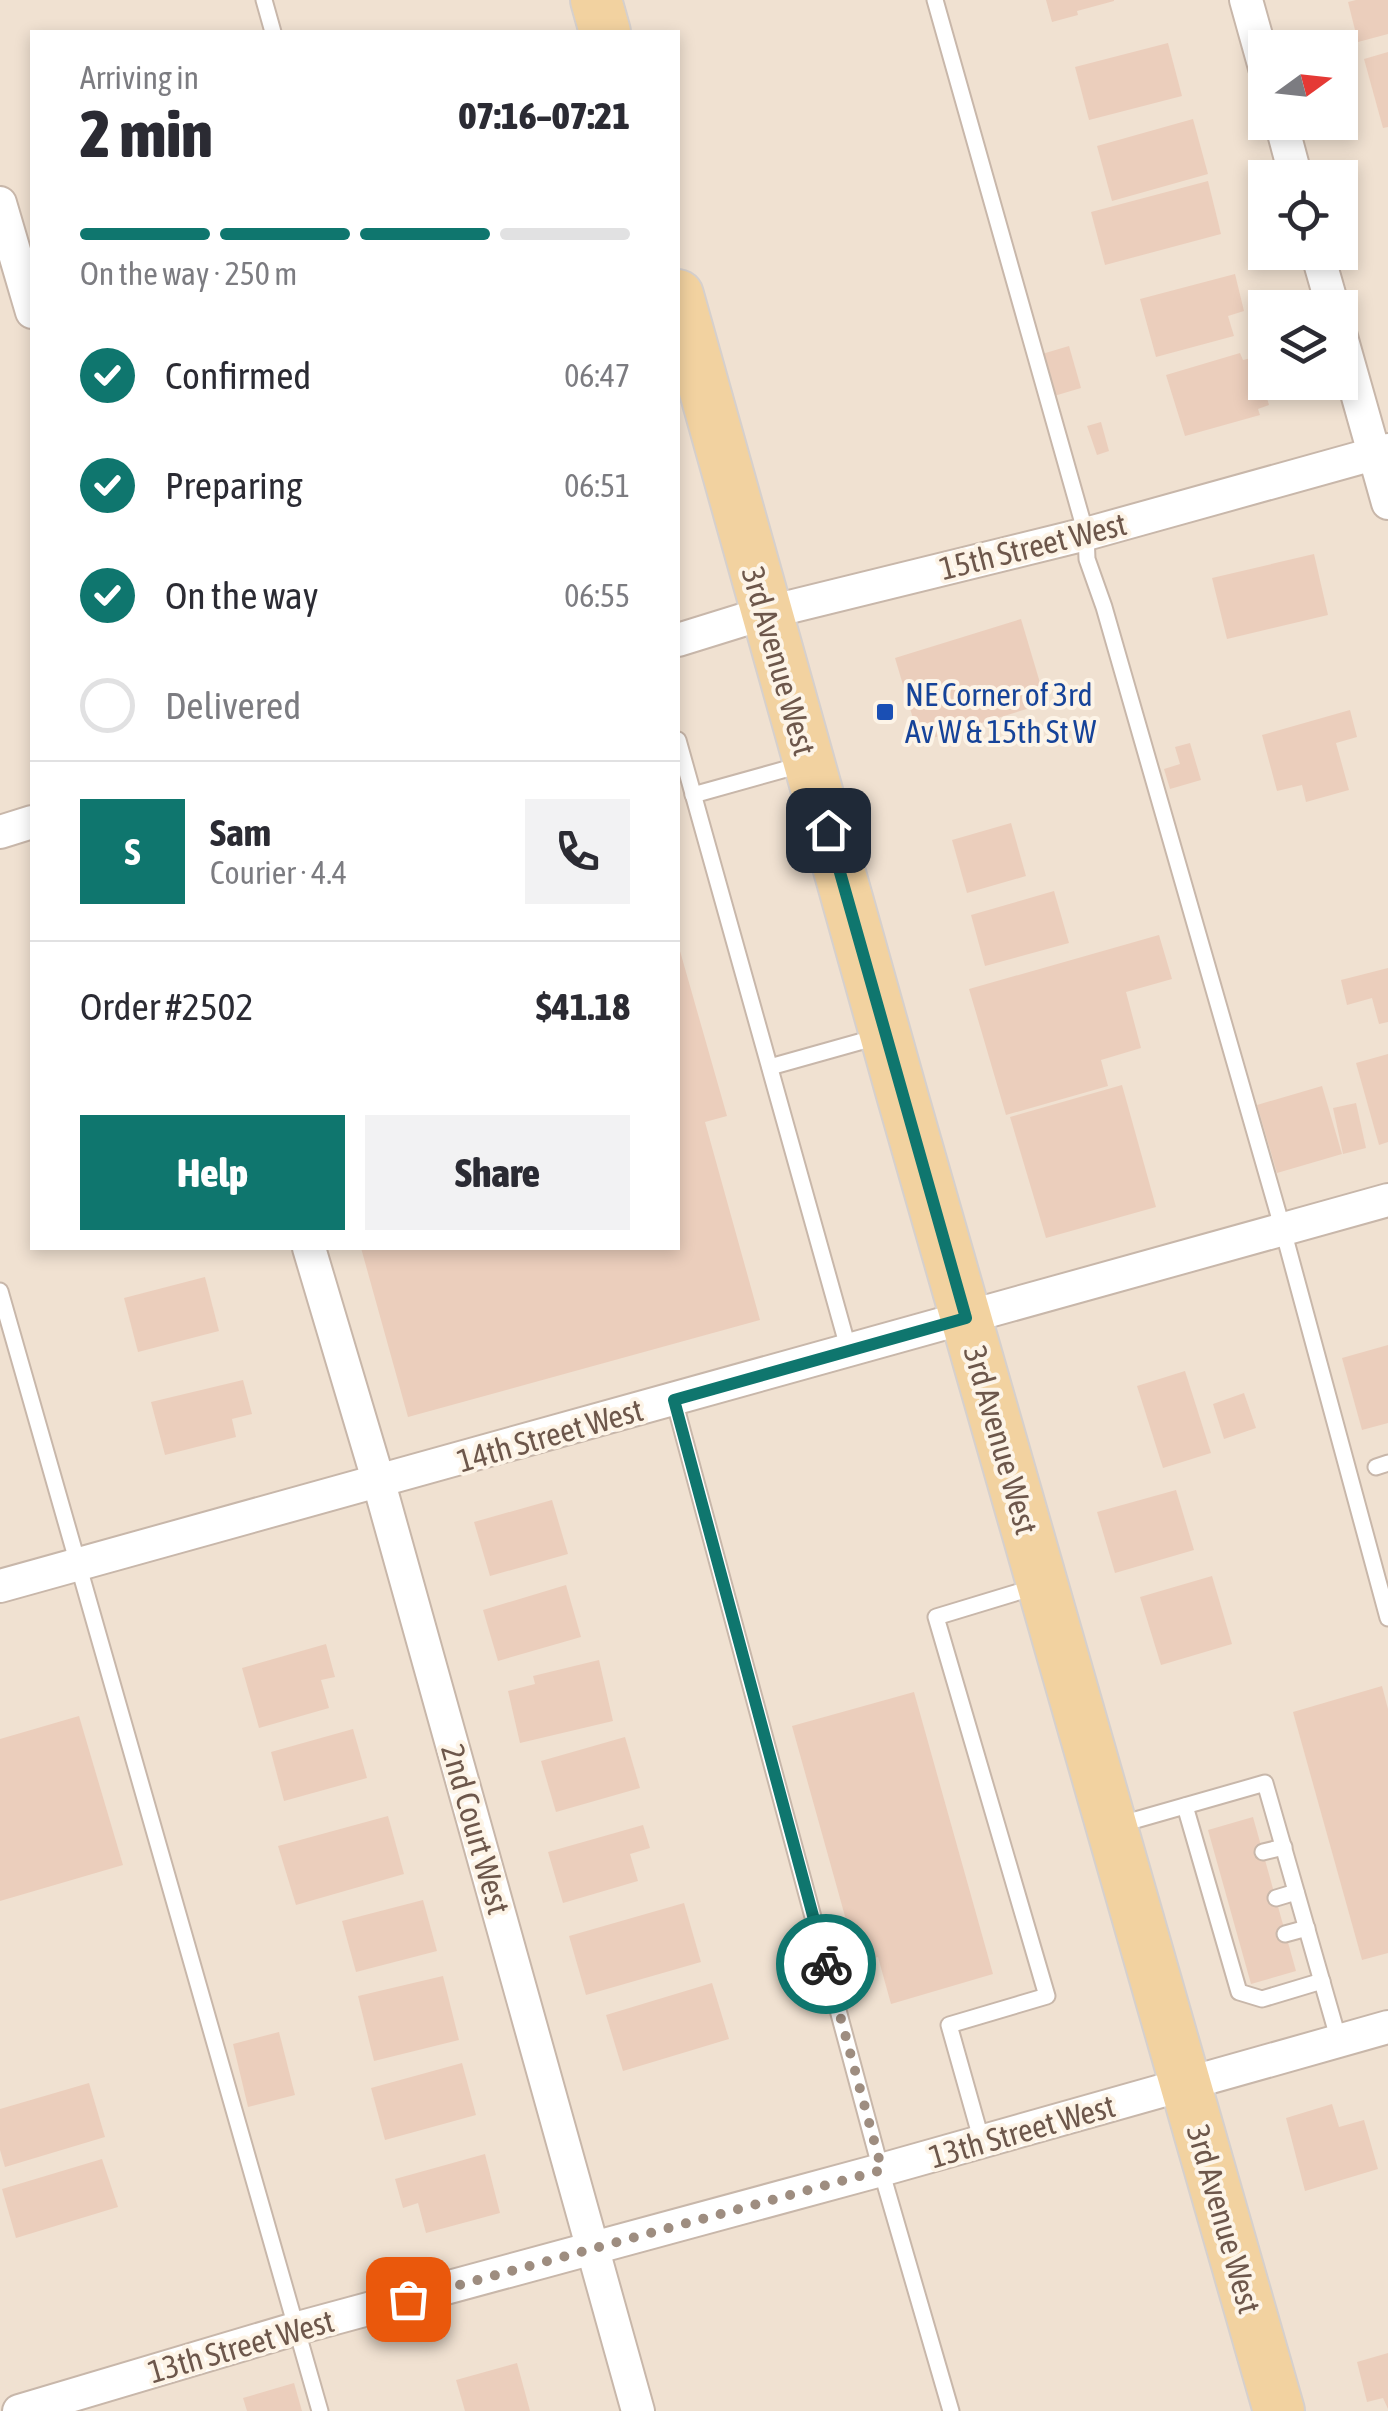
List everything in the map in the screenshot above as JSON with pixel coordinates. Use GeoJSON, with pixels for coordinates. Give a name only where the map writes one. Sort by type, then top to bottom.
{"type":"FeatureCollection","features":[{"type":"Feature","properties":{"kind":"main road"},"geometry":{"type":"LineString","coordinates":[[596,0],[604,30]]}},
{"type":"Feature","properties":{"kind":"main road","name":"3rd Avenue West"},"geometry":{"type":"LineString","coordinates":[[680,301],[1279,2411]]}},
{"type":"Feature","properties":{"kind":"street"},"geometry":{"type":"LineString","coordinates":[[1246,0],[1254,30]]}},
{"type":"Feature","properties":{"kind":"street"},"geometry":{"type":"LineString","coordinates":[[0,203],[30,305]]}},
{"type":"Feature","properties":{"kind":"street"},"geometry":{"type":"LineString","coordinates":[[1358,386],[1381,452],[1388,503]]}},
{"type":"Feature","properties":{"kind":"street","name":"15th Street West"},"geometry":{"type":"LineString","coordinates":[[680,639],[766,613],[1086,534],[1381,452]]}},
{"type":"Feature","properties":{"kind":"street"},"geometry":{"type":"LineString","coordinates":[[0,832],[30,823]]}},
{"type":"Feature","properties":{"kind":"street","name":"14th Street West"},"geometry":{"type":"LineString","coordinates":[[0,1586],[1388,1200]]}},
{"type":"Feature","properties":{"kind":"street","name":"2nd Court West"},"geometry":{"type":"LineString","coordinates":[[311,1250],[638,2411]]}},
{"type":"Feature","properties":{"kind":"street","name":"13th Street West"},"geometry":{"type":"LineString","coordinates":[[20,2411],[298,2328],[882,2170],[1388,2027]]}},
{"type":"Feature","properties":{"kind":"lane"},"geometry":{"type":"LineString","coordinates":[[264,0],[272,30]]}},
{"type":"Feature","properties":{"kind":"lane"},"geometry":{"type":"LineString","coordinates":[[934,0],[1086,534],[1087,560],[1104,607],[1282,1230],[1388,1618]]}},
{"type":"Feature","properties":{"kind":"lane"},"geometry":{"type":"LineString","coordinates":[[680,747],[849,1351]]}},
{"type":"Feature","properties":{"kind":"lane"},"geometry":{"type":"LineString","coordinates":[[693,796],[808,762]]}},
{"type":"Feature","properties":{"kind":"lane"},"geometry":{"type":"LineString","coordinates":[[770,1066],[886,1035]]}},
{"type":"Feature","properties":{"kind":"lane"},"geometry":{"type":"LineString","coordinates":[[0,1291],[320,2411]]}},
{"type":"Feature","properties":{"kind":"lane"},"geometry":{"type":"LineString","coordinates":[[674,1400],[951,2411]]}},
{"type":"Feature","properties":{"kind":"lane"},"geometry":{"type":"LineString","coordinates":[[982,2142],[949,2025],[1047,1996],[936,1617],[1042,1584]]}},
{"type":"Feature","properties":{"kind":"lane"},"geometry":{"type":"LineString","coordinates":[[1111,1826],[1265,1783],[1339,2041]]}},
{"type":"Feature","properties":{"kind":"lane"},"geometry":{"type":"LineString","coordinates":[[1185,1806],[1211,1867],[1234,1949],[1238,1992],[1262,1999],[1322,1982]]}},
{"type":"Feature","properties":{"kind":"lane"},"geometry":{"type":"LineString","coordinates":[[1263,1852],[1284,1848]]}},
{"type":"Feature","properties":{"kind":"lane"},"geometry":{"type":"LineString","coordinates":[[1276,1898],[1296,1892]]}},
{"type":"Feature","properties":{"kind":"lane"},"geometry":{"type":"LineString","coordinates":[[1286,1934],[1307,1928]]}},
{"type":"Feature","properties":{"kind":"shaded area"},"geometry":{"type":"Polygon","coordinates":[[[0,0],[1388,0],[1388,2411],[0,2411],[0,0]]]}},
{"type":"Feature","properties":{"kind":"building"},"geometry":{"type":"Polygon","coordinates":[[[1046,0],[1114,0],[1114,1],[1052,22],[1046,0]]]}},
{"type":"Feature","properties":{"kind":"building"},"geometry":{"type":"Polygon","coordinates":[[[1388,0],[1388,34],[1358,42],[1348,2],[1388,0]]]}},
{"type":"Feature","properties":{"kind":"building"},"geometry":{"type":"Polygon","coordinates":[[[1168,43],[1182,96],[1089,120],[1075,67],[1168,43]]]}},
{"type":"Feature","properties":{"kind":"building"},"geometry":{"type":"Polygon","coordinates":[[[1388,52],[1388,127],[1383,128],[1364,59],[1388,52]]]}},
{"type":"Feature","properties":{"kind":"building"},"geometry":{"type":"Polygon","coordinates":[[[1193,119],[1208,174],[1112,201],[1097,146],[1193,119]]]}},
{"type":"Feature","properties":{"kind":"building"},"geometry":{"type":"Polygon","coordinates":[[[1208,181],[1221,234],[1105,265],[1091,212],[1208,181]]]}},
{"type":"Feature","properties":{"kind":"building"},"geometry":{"type":"Polygon","coordinates":[[[1235,274],[1244,311],[1228,316],[1234,336],[1156,357],[1140,299],[1235,274]]]}},
{"type":"Feature","properties":{"kind":"building"},"geometry":{"type":"Polygon","coordinates":[[[1069,346],[1081,388],[1054,396],[1042,354],[1069,346]]]}},
{"type":"Feature","properties":{"kind":"building"},"geometry":{"type":"Polygon","coordinates":[[[1240,353],[1243,360],[1248,359],[1248,400],[1268,400],[1269,405],[1258,409],[1260,415],[1185,436],[1166,375],[1240,353]]]}},
{"type":"Feature","properties":{"kind":"building"},"geometry":{"type":"Polygon","coordinates":[[[1101,422],[1109,451],[1097,455],[1087,426],[1101,422]]]}},
{"type":"Feature","properties":{"kind":"building"},"geometry":{"type":"Polygon","coordinates":[[[1314,554],[1328,615],[1227,639],[1212,578],[1314,554]]]}},
{"type":"Feature","properties":{"kind":"building"},"geometry":{"type":"Polygon","coordinates":[[[1021,619],[1046,703],[920,742],[895,658],[1021,619]]]}},
{"type":"Feature","properties":{"kind":"building"},"geometry":{"type":"Polygon","coordinates":[[[1350,710],[1357,737],[1336,743],[1349,790],[1306,802],[1302,785],[1277,791],[1262,735],[1350,710]]]}},
{"type":"Feature","properties":{"kind":"building"},"geometry":{"type":"Polygon","coordinates":[[[1190,743],[1201,780],[1170,789],[1164,769],[1180,764],[1175,747],[1190,743]]]}},
{"type":"Feature","properties":{"kind":"building"},"geometry":{"type":"Polygon","coordinates":[[[1011,823],[1026,876],[967,893],[952,840],[1011,823]]]}},
{"type":"Feature","properties":{"kind":"building"},"geometry":{"type":"Polygon","coordinates":[[[1054,891],[1069,943],[985,966],[971,915],[1054,891]]]}},
{"type":"Feature","properties":{"kind":"building"},"geometry":{"type":"Polygon","coordinates":[[[1159,935],[1172,979],[1126,992],[1141,1048],[1101,1060],[1108,1086],[1006,1115],[969,989],[1159,935]]]}},
{"type":"Feature","properties":{"kind":"building"},"geometry":{"type":"Polygon","coordinates":[[[680,951],[727,1116],[705,1122],[760,1320],[408,1417],[362,1250],[680,1250],[680,951]]]}},
{"type":"Feature","properties":{"kind":"building"},"geometry":{"type":"Polygon","coordinates":[[[1388,968],[1388,1022],[1379,1024],[1372,998],[1347,1005],[1341,980],[1388,968]]]}},
{"type":"Feature","properties":{"kind":"building"},"geometry":{"type":"Polygon","coordinates":[[[1388,1054],[1388,1142],[1379,1145],[1356,1063],[1388,1054]]]}},
{"type":"Feature","properties":{"kind":"building"},"geometry":{"type":"Polygon","coordinates":[[[1122,1085],[1156,1207],[1046,1238],[1010,1117],[1122,1085]]]}},
{"type":"Feature","properties":{"kind":"building"},"geometry":{"type":"Polygon","coordinates":[[[1322,1086],[1342,1154],[1277,1173],[1257,1105],[1322,1086]]]}},
{"type":"Feature","properties":{"kind":"building"},"geometry":{"type":"Polygon","coordinates":[[[1356,1103],[1366,1148],[1343,1154],[1333,1108],[1356,1103]]]}},
{"type":"Feature","properties":{"kind":"building"},"geometry":{"type":"Polygon","coordinates":[[[205,1277],[219,1331],[138,1352],[124,1298],[205,1277]]]}},
{"type":"Feature","properties":{"kind":"building"},"geometry":{"type":"Polygon","coordinates":[[[1388,1345],[1388,1423],[1362,1430],[1342,1358],[1388,1345]]]}},
{"type":"Feature","properties":{"kind":"building"},"geometry":{"type":"Polygon","coordinates":[[[1185,1371],[1211,1453],[1163,1468],[1137,1386],[1185,1371]]]}},
{"type":"Feature","properties":{"kind":"building"},"geometry":{"type":"Polygon","coordinates":[[[243,1380],[252,1414],[232,1419],[236,1437],[165,1455],[151,1402],[243,1380]]]}},
{"type":"Feature","properties":{"kind":"building"},"geometry":{"type":"Polygon","coordinates":[[[1244,1393],[1256,1428],[1224,1439],[1213,1404],[1244,1393]]]}},
{"type":"Feature","properties":{"kind":"building"},"geometry":{"type":"Polygon","coordinates":[[[1176,1490],[1194,1550],[1115,1573],[1097,1512],[1176,1490]]]}},
{"type":"Feature","properties":{"kind":"building"},"geometry":{"type":"Polygon","coordinates":[[[552,1500],[568,1554],[490,1576],[474,1522],[552,1500]]]}},
{"type":"Feature","properties":{"kind":"building"},"geometry":{"type":"Polygon","coordinates":[[[1212,1576],[1232,1644],[1161,1665],[1140,1597],[1212,1576]]]}},
{"type":"Feature","properties":{"kind":"building"},"geometry":{"type":"Polygon","coordinates":[[[566,1585],[581,1637],[498,1661],[483,1610],[566,1585]]]}},
{"type":"Feature","properties":{"kind":"building"},"geometry":{"type":"Polygon","coordinates":[[[326,1644],[335,1677],[321,1680],[329,1708],[259,1728],[242,1668],[326,1644]]]}},
{"type":"Feature","properties":{"kind":"building"},"geometry":{"type":"Polygon","coordinates":[[[599,1660],[613,1721],[520,1743],[508,1691],[535,1684],[533,1676],[599,1660]]]}},
{"type":"Feature","properties":{"kind":"building"},"geometry":{"type":"Polygon","coordinates":[[[1382,1686],[1388,1709],[1388,1953],[1362,1960],[1293,1712],[1382,1686]]]}},
{"type":"Feature","properties":{"kind":"building"},"geometry":{"type":"Polygon","coordinates":[[[914,1692],[993,1974],[891,2004],[878,1957],[858,1963],[792,1726],[914,1692]]]}},
{"type":"Feature","properties":{"kind":"building"},"geometry":{"type":"Polygon","coordinates":[[[79,1716],[123,1865],[0,1901],[0,1739],[79,1716]]]}},
{"type":"Feature","properties":{"kind":"building"},"geometry":{"type":"Polygon","coordinates":[[[353,1729],[367,1778],[284,1801],[271,1752],[353,1729]]]}},
{"type":"Feature","properties":{"kind":"building"},"geometry":{"type":"Polygon","coordinates":[[[625,1737],[640,1788],[556,1812],[541,1761],[625,1737]]]}},
{"type":"Feature","properties":{"kind":"building"},"geometry":{"type":"Polygon","coordinates":[[[388,1816],[404,1874],[296,1905],[278,1846],[388,1816]]]}},
{"type":"Feature","properties":{"kind":"building"},"geometry":{"type":"Polygon","coordinates":[[[1253,1817],[1296,1971],[1251,1984],[1208,1830],[1253,1817]]]}},
{"type":"Feature","properties":{"kind":"building"},"geometry":{"type":"Polygon","coordinates":[[[643,1825],[650,1848],[630,1854],[638,1881],[563,1903],[548,1852],[643,1825]]]}},
{"type":"Feature","properties":{"kind":"building"},"geometry":{"type":"Polygon","coordinates":[[[423,1900],[437,1951],[356,1972],[342,1921],[423,1900]]]}},
{"type":"Feature","properties":{"kind":"building"},"geometry":{"type":"Polygon","coordinates":[[[684,1903],[701,1962],[586,1995],[569,1936],[684,1903]]]}},
{"type":"Feature","properties":{"kind":"building"},"geometry":{"type":"Polygon","coordinates":[[[443,1976],[459,2040],[374,2061],[358,1996],[443,1976]]]}},
{"type":"Feature","properties":{"kind":"building"},"geometry":{"type":"Polygon","coordinates":[[[712,1983],[729,2039],[623,2071],[606,2015],[712,1983]]]}},
{"type":"Feature","properties":{"kind":"building"},"geometry":{"type":"Polygon","coordinates":[[[279,2032],[295,2095],[248,2107],[233,2044],[279,2032]]]}},
{"type":"Feature","properties":{"kind":"building"},"geometry":{"type":"Polygon","coordinates":[[[462,2063],[476,2115],[385,2140],[371,2088],[462,2063]]]}},
{"type":"Feature","properties":{"kind":"building"},"geometry":{"type":"Polygon","coordinates":[[[89,2083],[105,2137],[5,2167],[0,2150],[0,2109],[89,2083]]]}},
{"type":"Feature","properties":{"kind":"building"},"geometry":{"type":"Polygon","coordinates":[[[1332,2104],[1339,2127],[1364,2120],[1378,2169],[1305,2191],[1286,2118],[1332,2104]]]}},
{"type":"Feature","properties":{"kind":"building"},"geometry":{"type":"Polygon","coordinates":[[[485,2154],[500,2213],[426,2233],[418,2203],[403,2208],[395,2179],[485,2154]]]}},
{"type":"Feature","properties":{"kind":"building"},"geometry":{"type":"Polygon","coordinates":[[[102,2159],[118,2207],[16,2238],[2,2189],[102,2159]]]}},
{"type":"Feature","properties":{"kind":"building"},"geometry":{"type":"Polygon","coordinates":[[[1388,2353],[1388,2409],[1383,2398],[1367,2402],[1357,2362],[1388,2353]]]}},
{"type":"Feature","properties":{"kind":"building"},"geometry":{"type":"Polygon","coordinates":[[[517,2363],[530,2411],[465,2411],[456,2380],[517,2363]]]}},
{"type":"Feature","properties":{"kind":"building"},"geometry":{"type":"Polygon","coordinates":[[[294,2383],[302,2411],[247,2411],[243,2398],[294,2383]]]}},
{"type":"Feature","properties":{"kind":"way so far"},"geometry":{"type":"LineString","coordinates":[[408,2299],[882,2170],[826,1964]]}},
{"type":"Feature","properties":{"kind":"place","name":"NE Corner of 3rd Av W & 15th St W"},"geometry":{"type":"Point","coordinates":[885,712]}},
{"type":"Feature","properties":{"kind":"route"},"geometry":{"type":"LineString","coordinates":[[826,1964],[674,1400],[966,1318],[828,830]]}}]}
